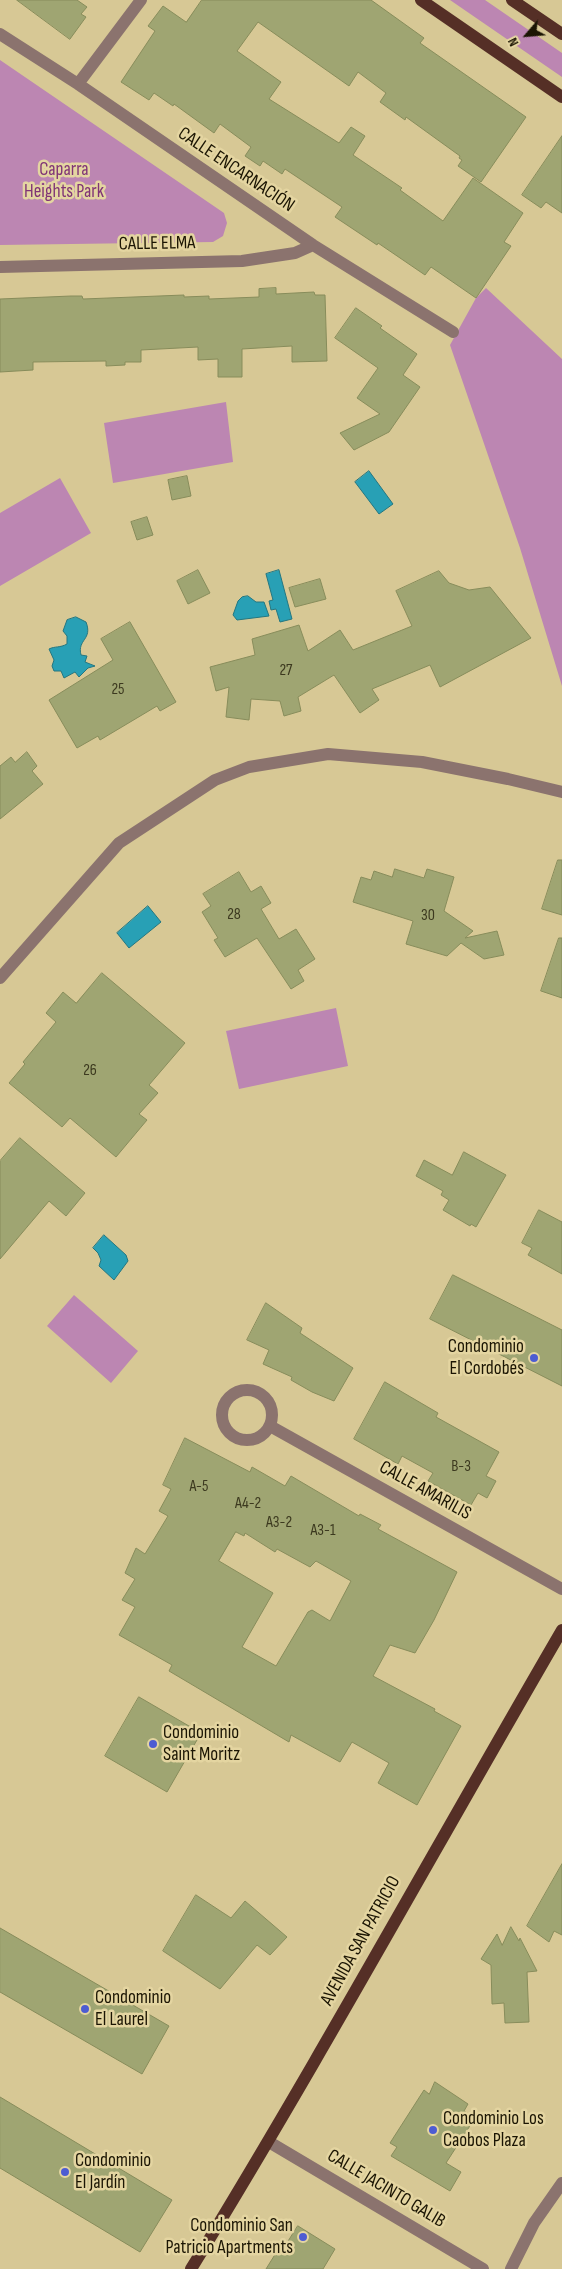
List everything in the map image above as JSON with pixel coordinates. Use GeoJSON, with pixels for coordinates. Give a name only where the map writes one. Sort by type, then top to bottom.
{"type":"FeatureCollection","features":[{"type":"Feature","properties":{"kind":"main road"},"geometry":{"type":"LineString","coordinates":[[422,0],[562,97]]}},
{"type":"Feature","properties":{"kind":"main road"},"geometry":{"type":"LineString","coordinates":[[512,0],[562,34]]}},
{"type":"Feature","properties":{"kind":"main road","name":"AVENIDA SAN PATRICIO"},"geometry":{"type":"LineString","coordinates":[[191,2269],[269,2142],[425,1866],[562,1630]]}},
{"type":"Feature","properties":{"kind":"street"},"geometry":{"type":"LineString","coordinates":[[78,84],[141,0]]}},
{"type":"Feature","properties":{"kind":"street","name":"CALLE ENCARNACIÓN"},"geometry":{"type":"LineString","coordinates":[[0,34],[78,84],[312,245],[453,332]]}},
{"type":"Feature","properties":{"kind":"street","name":"CALLE ELMA"},"geometry":{"type":"LineString","coordinates":[[0,267],[242,261],[294,253],[312,245]]}},
{"type":"Feature","properties":{"kind":"street"},"geometry":{"type":"LineString","coordinates":[[0,978],[119,843],[216,780],[249,767],[328,754],[422,762],[562,792]]}},
{"type":"Feature","properties":{"kind":"street"},"geometry":{"type":"LineString","coordinates":[[248,1390],[257,1392],[269,1402],[272,1410],[270,1426],[258,1438],[241,1440],[233,1437],[223,1424],[221,1415],[223,1406],[233,1394],[248,1390]]}},
{"type":"Feature","properties":{"kind":"street","name":"CALLE AMARILIS"},"geometry":{"type":"LineString","coordinates":[[270,1426],[562,1589]]}},
{"type":"Feature","properties":{"kind":"street","name":"CALLE JACINTO GALIB"},"geometry":{"type":"LineString","coordinates":[[269,2142],[483,2269]]}},
{"type":"Feature","properties":{"kind":"street"},"geometry":{"type":"LineString","coordinates":[[511,2269],[534,2223],[562,2183]]}},
{"type":"Feature","properties":{"kind":"green space"},"geometry":{"type":"Polygon","coordinates":[[[450,0],[485,0],[562,53],[562,77],[450,0]]]}},
{"type":"Feature","properties":{"kind":"green space","name":"Caparra Heights Park"},"geometry":{"type":"Polygon","coordinates":[[[0,60],[224,213],[227,223],[223,236],[213,242],[0,245],[0,60]]]}},
{"type":"Feature","properties":{"kind":"green space"},"geometry":{"type":"Polygon","coordinates":[[[486,288],[562,359],[562,686],[520,548],[450,345],[476,298],[486,288]]]}},
{"type":"Feature","properties":{"kind":"green space"},"geometry":{"type":"Polygon","coordinates":[[[226,402],[233,462],[113,483],[104,423],[226,402]]]}},
{"type":"Feature","properties":{"kind":"green space"},"geometry":{"type":"Polygon","coordinates":[[[60,478],[91,533],[0,586],[0,513],[60,478]]]}},
{"type":"Feature","properties":{"kind":"green space"},"geometry":{"type":"Polygon","coordinates":[[[336,1008],[348,1066],[239,1089],[226,1031],[336,1008]]]}},
{"type":"Feature","properties":{"kind":"green space"},"geometry":{"type":"Polygon","coordinates":[[[74,1295],[138,1351],[111,1383],[47,1326],[74,1295]]]}},
{"type":"Feature","properties":{"kind":"water"},"geometry":{"type":"Polygon","coordinates":[[[369,471],[393,504],[379,514],[355,482],[369,471]]]}},
{"type":"Feature","properties":{"kind":"water"},"geometry":{"type":"Polygon","coordinates":[[[279,570],[292,619],[280,622],[276,609],[271,610],[269,601],[273,600],[266,574],[279,570]]]}},
{"type":"Feature","properties":{"kind":"water"},"geometry":{"type":"Polygon","coordinates":[[[248,596],[256,602],[264,602],[269,616],[237,620],[233,615],[238,601],[242,597],[248,596]]]}},
{"type":"Feature","properties":{"kind":"water"},"geometry":{"type":"Polygon","coordinates":[[[76,617],[86,622],[88,628],[81,646],[81,655],[87,656],[85,662],[95,666],[88,668],[79,677],[75,672],[64,678],[61,671],[54,671],[52,666],[54,660],[49,649],[67,644],[67,636],[63,631],[67,620],[76,617]]]}},
{"type":"Feature","properties":{"kind":"water"},"geometry":{"type":"Polygon","coordinates":[[[148,906],[161,922],[129,948],[117,933],[148,906]]]}},
{"type":"Feature","properties":{"kind":"water"},"geometry":{"type":"Polygon","coordinates":[[[104,1235],[126,1255],[128,1261],[114,1280],[99,1266],[101,1260],[93,1248],[104,1235]]]}},
{"type":"Feature","properties":{"kind":"building"},"geometry":{"type":"Polygon","coordinates":[[[17,0],[77,0],[87,7],[81,14],[86,17],[70,39],[17,0]]]}},
{"type":"Feature","properties":{"kind":"building"},"geometry":{"type":"Polygon","coordinates":[[[202,0],[371,0],[424,38],[420,43],[526,117],[481,182],[458,166],[462,160],[459,158],[460,156],[406,117],[405,120],[380,102],[386,93],[358,72],[349,86],[258,22],[237,51],[281,82],[269,99],[339,143],[351,127],[365,136],[353,155],[402,188],[400,190],[443,221],[473,178],[523,213],[504,242],[511,246],[476,298],[431,267],[425,275],[335,217],[342,207],[285,169],[282,174],[263,161],[260,166],[245,156],[251,147],[220,124],[214,133],[174,104],[173,106],[154,93],[149,100],[121,82],[155,31],[148,26],[163,6],[186,22],[202,0]]]}},
{"type":"Feature","properties":{"kind":"building"},"geometry":{"type":"Polygon","coordinates":[[[562,136],[562,213],[546,202],[541,208],[522,195],[562,136]]]}},
{"type":"Feature","properties":{"kind":"building"},"geometry":{"type":"Polygon","coordinates":[[[276,288],[276,294],[314,292],[315,295],[325,295],[327,361],[292,362],[292,346],[242,349],[242,377],[218,377],[218,359],[198,360],[198,347],[141,350],[141,362],[125,362],[125,365],[106,366],[106,361],[33,362],[33,370],[0,372],[0,299],[82,296],[83,299],[184,295],[184,297],[209,296],[209,299],[259,297],[259,289],[276,288]]]}},
{"type":"Feature","properties":{"kind":"building"},"geometry":{"type":"Polygon","coordinates":[[[356,308],[382,326],[380,328],[417,354],[403,375],[420,387],[389,432],[354,450],[340,433],[380,414],[357,398],[378,368],[335,338],[356,308]]]}},
{"type":"Feature","properties":{"kind":"building"},"geometry":{"type":"Polygon","coordinates":[[[187,476],[191,496],[172,500],[168,480],[187,476]]]}},
{"type":"Feature","properties":{"kind":"building"},"geometry":{"type":"Polygon","coordinates":[[[147,517],[153,535],[137,540],[131,522],[147,517]]]}},
{"type":"Feature","properties":{"kind":"building"},"geometry":{"type":"Polygon","coordinates":[[[198,570],[210,593],[188,604],[177,581],[198,570]]]}},
{"type":"Feature","properties":{"kind":"building"},"geometry":{"type":"Polygon","coordinates":[[[439,571],[449,583],[469,590],[490,587],[531,638],[440,687],[430,665],[372,689],[379,700],[360,713],[334,675],[298,697],[301,711],[284,716],[280,701],[251,699],[249,720],[226,717],[229,687],[216,691],[210,667],[255,655],[252,639],[299,625],[308,651],[340,630],[353,650],[412,626],[396,591],[439,571]]]}},
{"type":"Feature","properties":{"kind":"building"},"geometry":{"type":"Polygon","coordinates":[[[320,579],[326,599],[295,607],[289,588],[320,579]]]}},
{"type":"Feature","properties":{"kind":"building"},"geometry":{"type":"Polygon","coordinates":[[[130,622],[176,702],[160,711],[157,706],[100,740],[98,736],[77,748],[49,700],[113,660],[101,639],[130,622]]]}},
{"type":"Feature","properties":{"kind":"building"},"geometry":{"type":"Polygon","coordinates":[[[27,752],[37,766],[32,771],[43,784],[0,819],[0,766],[11,757],[15,762],[27,752]]]}},
{"type":"Feature","properties":{"kind":"building"},"geometry":{"type":"Polygon","coordinates":[[[558,860],[562,860],[562,915],[542,909],[558,860]]]}},
{"type":"Feature","properties":{"kind":"building"},"geometry":{"type":"Polygon","coordinates":[[[395,869],[424,878],[427,869],[454,877],[444,911],[473,931],[465,938],[497,931],[504,955],[484,959],[461,943],[447,956],[406,944],[413,921],[353,902],[361,877],[371,880],[374,871],[392,877],[395,869]]]}},
{"type":"Feature","properties":{"kind":"building"},"geometry":{"type":"Polygon","coordinates":[[[239,872],[251,892],[261,886],[271,903],[261,909],[279,939],[296,929],[315,959],[298,970],[304,981],[291,989],[257,938],[225,957],[214,940],[218,938],[202,912],[211,906],[203,894],[239,872]]]}},
{"type":"Feature","properties":{"kind":"building"},"geometry":{"type":"Polygon","coordinates":[[[559,938],[562,938],[562,998],[541,991],[559,938]]]}},
{"type":"Feature","properties":{"kind":"building"},"geometry":{"type":"Polygon","coordinates":[[[102,973],[185,1043],[149,1085],[158,1093],[139,1114],[147,1120],[116,1157],[70,1118],[62,1127],[9,1083],[25,1064],[23,1062],[56,1022],[46,1013],[63,992],[76,1003],[102,973]]]}},
{"type":"Feature","properties":{"kind":"building"},"geometry":{"type":"Polygon","coordinates":[[[20,1138],[85,1193],[66,1216],[49,1201],[0,1259],[0,1161],[20,1138]]]}},
{"type":"Feature","properties":{"kind":"building"},"geometry":{"type":"Polygon","coordinates":[[[464,1152],[506,1175],[476,1227],[471,1224],[470,1226],[443,1210],[449,1200],[441,1195],[443,1191],[416,1176],[424,1160],[452,1175],[464,1152]]]}},
{"type":"Feature","properties":{"kind":"building"},"geometry":{"type":"Polygon","coordinates":[[[539,1210],[562,1222],[562,1274],[528,1255],[532,1248],[522,1243],[539,1210]]]}},
{"type":"Feature","properties":{"kind":"building","name":"Condominio El Cordobés"},"geometry":{"type":"Polygon","coordinates":[[[453,1275],[562,1330],[562,1386],[430,1319],[453,1275]]]}},
{"type":"Feature","properties":{"kind":"building"},"geometry":{"type":"Polygon","coordinates":[[[266,1303],[302,1328],[300,1333],[353,1368],[334,1401],[312,1392],[291,1380],[292,1377],[263,1364],[269,1350],[247,1340],[266,1303]]]}},
{"type":"Feature","properties":{"kind":"building"},"geometry":{"type":"Polygon","coordinates":[[[385,1382],[438,1413],[436,1417],[499,1452],[486,1476],[496,1481],[487,1498],[478,1493],[471,1505],[428,1481],[433,1473],[402,1456],[398,1464],[354,1439],[385,1382]]]}},
{"type":"Feature","properties":{"kind":"building"},"geometry":{"type":"Polygon","coordinates":[[[185,1438],[250,1472],[252,1467],[285,1486],[291,1476],[359,1516],[360,1514],[381,1525],[378,1529],[457,1572],[434,1620],[415,1653],[390,1645],[373,1676],[435,1709],[434,1711],[461,1726],[417,1805],[378,1783],[389,1763],[352,1742],[340,1762],[291,1735],[289,1742],[169,1671],[172,1665],[119,1635],[135,1607],[122,1600],[135,1579],[125,1573],[136,1548],[145,1554],[168,1516],[159,1511],[171,1489],[163,1485],[185,1438]],[[236,1532],[219,1561],[273,1593],[242,1647],[276,1666],[308,1612],[312,1610],[330,1621],[351,1581],[316,1561],[310,1567],[277,1549],[275,1552],[245,1533],[244,1536],[236,1532]]]}},
{"type":"Feature","properties":{"kind":"building","name":"Condominio Saint Moritz"},"geometry":{"type":"Polygon","coordinates":[[[139,1697],[201,1733],[167,1792],[105,1756],[139,1697]]]}},
{"type":"Feature","properties":{"kind":"building"},"geometry":{"type":"Polygon","coordinates":[[[562,1864],[562,1935],[554,1931],[549,1942],[527,1926],[562,1864]]]}},
{"type":"Feature","properties":{"kind":"building"},"geometry":{"type":"Polygon","coordinates":[[[196,1895],[231,1918],[245,1901],[287,1937],[270,1955],[257,1945],[220,1989],[163,1951],[196,1895]]]}},
{"type":"Feature","properties":{"kind":"building"},"geometry":{"type":"Polygon","coordinates":[[[511,1927],[519,1941],[520,1938],[537,1971],[527,1972],[529,2022],[505,2023],[504,2003],[492,2004],[491,1965],[481,1959],[497,1934],[502,1945],[511,1927]]]}},
{"type":"Feature","properties":{"kind":"building","name":"Condominio El Laurel"},"geometry":{"type":"Polygon","coordinates":[[[0,1928],[169,2026],[142,2074],[0,1992],[0,1928]]]}},
{"type":"Feature","properties":{"kind":"building","name":"Condominio Los Caobos Plaza"},"geometry":{"type":"Polygon","coordinates":[[[435,2082],[468,2104],[464,2111],[475,2118],[446,2163],[461,2172],[450,2191],[391,2156],[397,2147],[390,2143],[424,2090],[429,2094],[435,2082]]]}},
{"type":"Feature","properties":{"kind":"building","name":"Condominio El Jardín"},"geometry":{"type":"Polygon","coordinates":[[[0,2097],[172,2200],[140,2252],[0,2168],[0,2097]]]}},
{"type":"Feature","properties":{"kind":"building","name":"Condominio San Patricio Apartments"},"geometry":{"type":"Polygon","coordinates":[[[298,2226],[335,2249],[323,2269],[266,2269],[279,2248],[282,2250],[298,2226]]]}},
{"type":"Feature","properties":{"kind":"place","name":"Condominio El Cordobés"},"geometry":{"type":"Point","coordinates":[534,1358]}},
{"type":"Feature","properties":{"kind":"place","name":"Condominio Saint Moritz"},"geometry":{"type":"Point","coordinates":[153,1744]}},
{"type":"Feature","properties":{"kind":"place","name":"Condominio El Laurel"},"geometry":{"type":"Point","coordinates":[85,2009]}},
{"type":"Feature","properties":{"kind":"place","name":"Condominio Los Caobos Plaza"},"geometry":{"type":"Point","coordinates":[433,2130]}},
{"type":"Feature","properties":{"kind":"place","name":"Condominio El Jardín"},"geometry":{"type":"Point","coordinates":[65,2172]}},
{"type":"Feature","properties":{"kind":"place","name":"Condominio San Patricio Apartments"},"geometry":{"type":"Point","coordinates":[303,2237]}}]}
